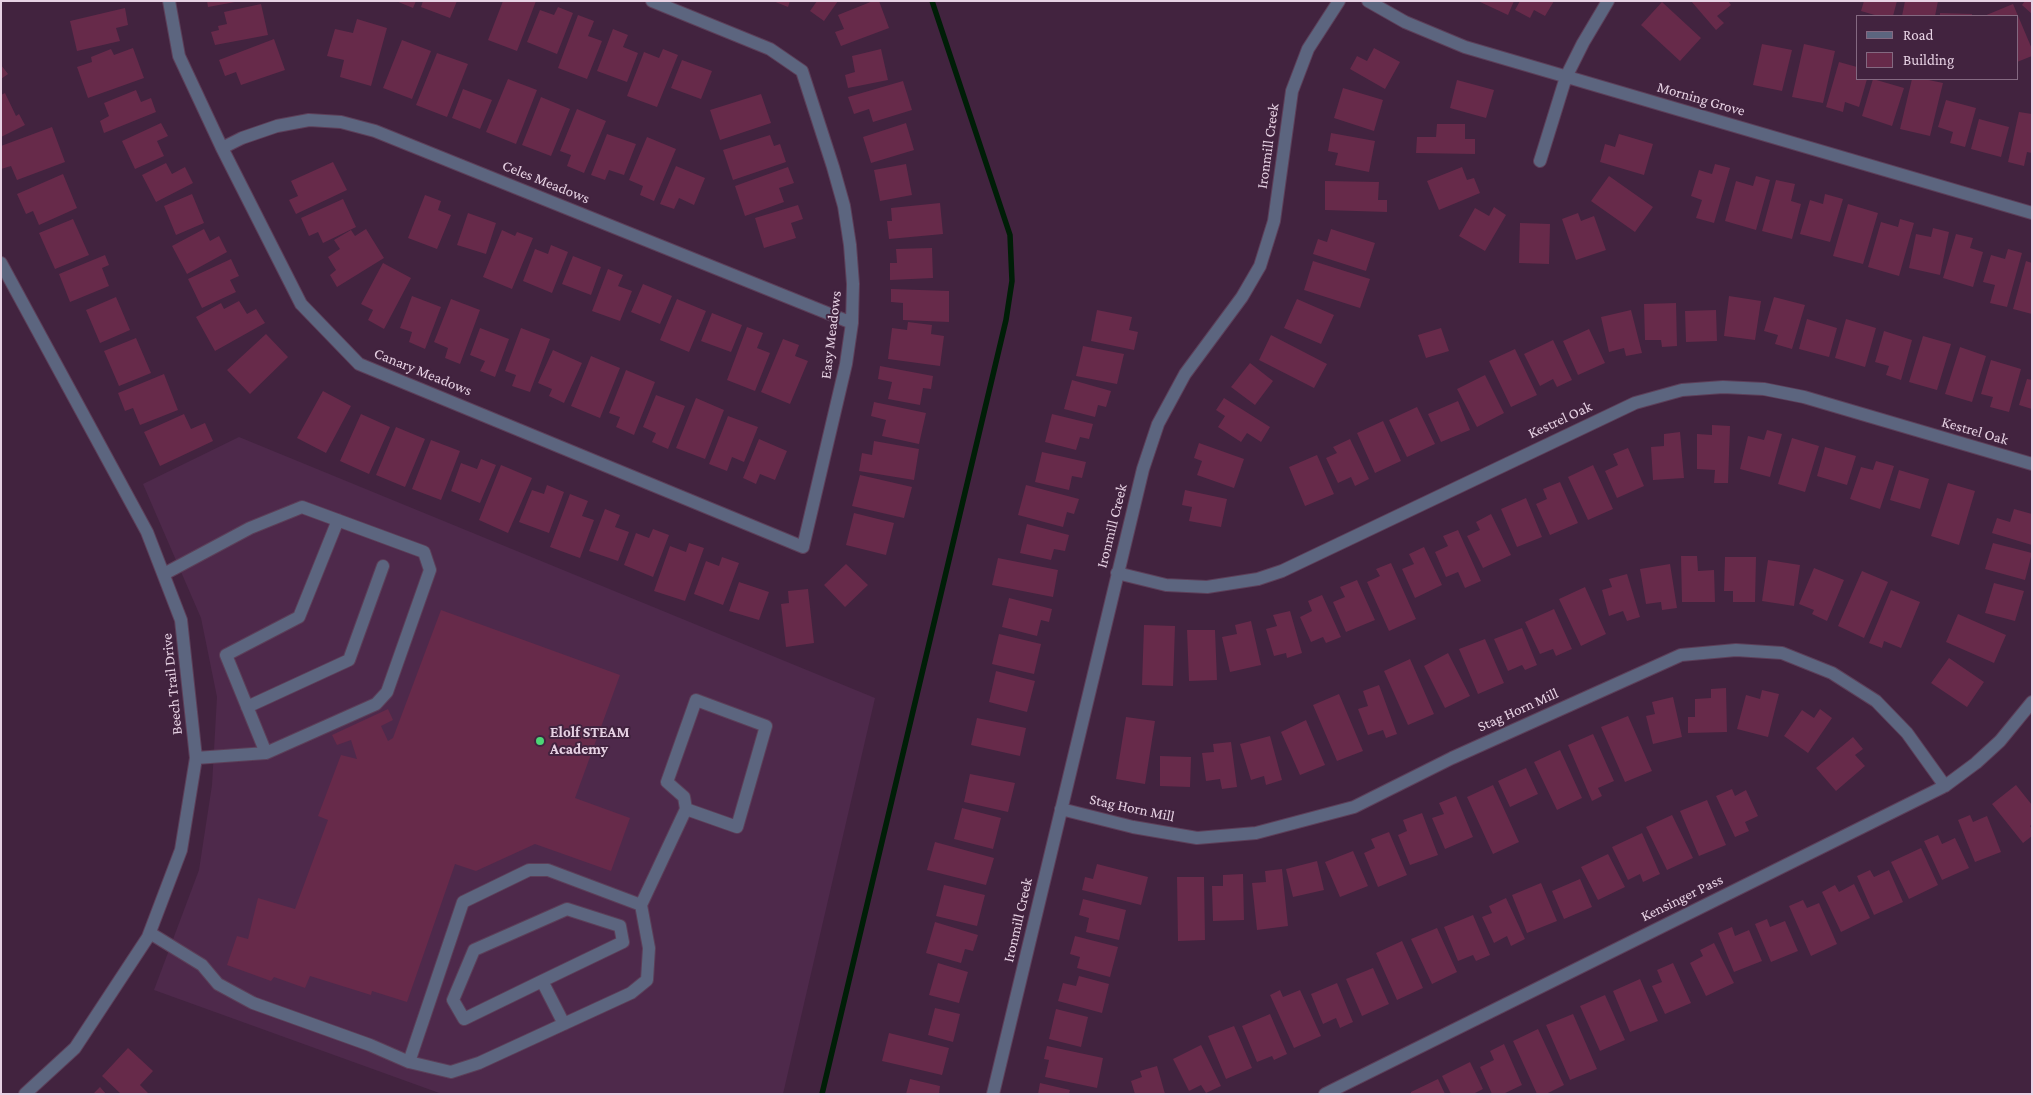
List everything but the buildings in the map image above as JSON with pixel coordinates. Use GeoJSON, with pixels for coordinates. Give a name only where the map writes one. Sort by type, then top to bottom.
{"type":"FeatureCollection","features":[{"type":"Feature","properties":{"kind":"street","name":"Canary Meadows"},"geometry":{"type":"LineString","coordinates":[[169,1],[179,56],[222,148],[301,304],[360,364],[804,547]]}},
{"type":"Feature","properties":{"kind":"street","name":"Easy Meadows"},"geometry":{"type":"LineString","coordinates":[[652,1],[770,49],[802,70],[844,206],[852,264],[852,323],[846,364],[804,547]]}},
{"type":"Feature","properties":{"kind":"street","name":"Ironmill Creek"},"geometry":{"type":"LineString","coordinates":[[993,1094],[1143,469],[1158,424],[1184,374],[1242,297],[1260,266],[1274,221],[1292,91],[1308,49],[1339,1]]}},
{"type":"Feature","properties":{"kind":"street","name":"Morning Grove"},"geometry":{"type":"LineString","coordinates":[[1368,1],[1412,25],[1465,47],[2032,213]]}},
{"type":"Feature","properties":{"kind":"street"},"geometry":{"type":"LineString","coordinates":[[1540,161],[1566,77],[1583,43],[1608,1]]}},
{"type":"Feature","properties":{"kind":"street","name":"Celes Meadows"},"geometry":{"type":"LineString","coordinates":[[222,148],[242,138],[277,126],[309,120],[341,122],[385,135],[852,323]]}},
{"type":"Feature","properties":{"kind":"street","name":"Beech Trail Drive"},"geometry":{"type":"LineString","coordinates":[[1,263],[147,532],[164,574],[181,620],[196,758],[181,850],[150,933],[75,1048],[25,1094]]}},
{"type":"Feature","properties":{"kind":"street","name":"Kestrel Oak"},"geometry":{"type":"LineString","coordinates":[[1117,574],[1166,585],[1207,587],[1258,579],[1282,571],[1635,403],[1682,390],[1723,387],[1764,389],[1804,398],[2032,464]]}},
{"type":"Feature","properties":{"kind":"street"},"geometry":{"type":"LineString","coordinates":[[164,574],[250,528],[302,507],[424,552],[430,570],[387,692],[376,704],[266,753],[196,758]]}},
{"type":"Feature","properties":{"kind":"street"},"geometry":{"type":"LineString","coordinates":[[266,753],[226,655],[299,617],[338,520]]}},
{"type":"Feature","properties":{"kind":"street"},"geometry":{"type":"LineString","coordinates":[[247,707],[349,660],[383,566]]}},
{"type":"Feature","properties":{"kind":"street","name":"Stag Horn Mill"},"geometry":{"type":"LineString","coordinates":[[1061,809],[1133,827],[1197,838],[1256,833],[1354,807],[1452,758],[1681,655],[1736,650],[1782,653],[1832,673],[1876,701],[1907,732],[1945,786]]}},
{"type":"Feature","properties":{"kind":"street"},"geometry":{"type":"LineString","coordinates":[[150,933],[202,966],[218,984],[253,1003],[370,1045],[409,1062],[451,1072],[479,1063],[631,993],[647,980],[649,948],[641,905],[686,809],[684,797],[667,782],[696,700],[766,726],[737,826],[686,809]]}},
{"type":"Feature","properties":{"kind":"street","name":"Kensinger Pass"},"geometry":{"type":"LineString","coordinates":[[1325,1094],[1945,786],[1976,763],[2000,741],[2032,702]]}},
{"type":"Feature","properties":{"kind":"street"},"geometry":{"type":"LineString","coordinates":[[409,1062],[463,902],[529,870],[548,870],[641,905]]}},
{"type":"Feature","properties":{"kind":"street"},"geometry":{"type":"LineString","coordinates":[[567,908],[620,926],[623,942],[542,981],[464,1019],[453,1000],[474,950],[567,908]]}},
{"type":"Feature","properties":{"kind":"street"},"geometry":{"type":"LineString","coordinates":[[542,981],[564,1024]]}},
{"type":"Feature","properties":{"kind":"shaded area","name":"Elolf STEAM Academy"},"geometry":{"type":"Polygon","coordinates":[[[239,437],[875,698],[783,1094],[442,1094],[154,990],[199,870],[212,785],[217,697],[201,618],[143,484],[239,437]]]}},
{"type":"Feature","properties":{"kind":"waterway"},"geometry":{"type":"LineString","coordinates":[[822,1094],[1006,320],[1012,281],[1010,235],[932,1]]}},
{"type":"Feature","properties":{"kind":"place","name":"Elolf STEAM Academy"},"geometry":{"type":"Point","coordinates":[540,741]}}]}
